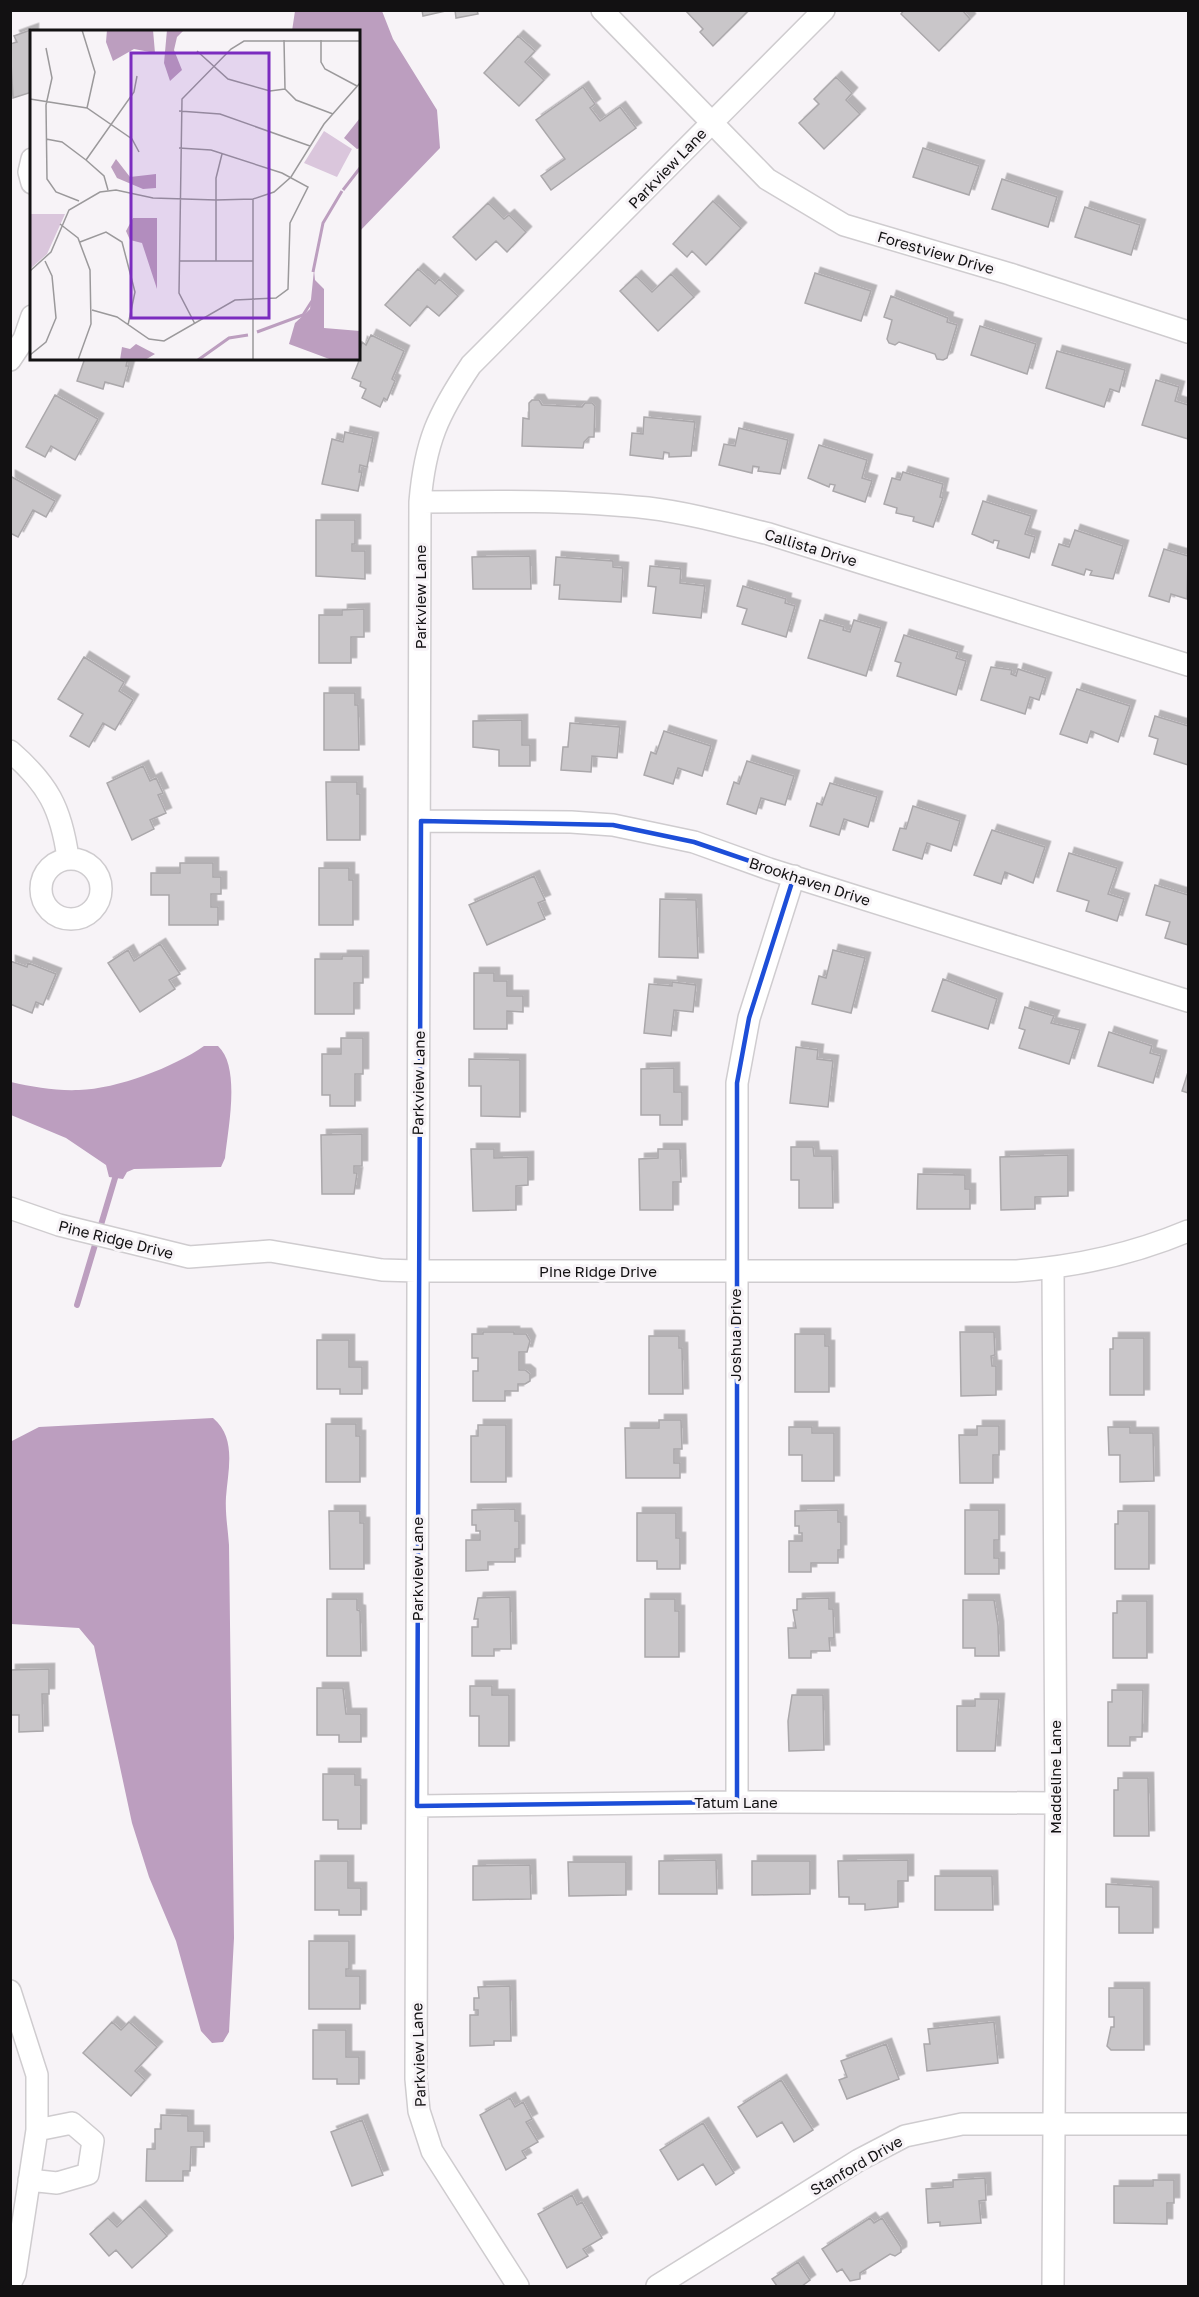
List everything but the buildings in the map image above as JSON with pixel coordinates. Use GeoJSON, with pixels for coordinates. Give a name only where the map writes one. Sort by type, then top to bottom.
{"type":"FeatureCollection","features":[{"type":"Feature","properties":{"kind":"street","name":"Forestview Drive"},"geometry":{"type":"LineString","coordinates":[[602,10],[767,179],[844,225],[1010,274],[1188,332]]}},
{"type":"Feature","properties":{"kind":"street","name":"Parkview Lane"},"geometry":{"type":"LineString","coordinates":[[518,2286],[432,2151],[419,2111],[416,2079],[416,1271],[422,473],[433,430],[447,400],[471,365],[824,10]]}},
{"type":"Feature","properties":{"kind":"street"},"geometry":{"type":"LineString","coordinates":[[10,360],[24,339],[30,322]]}},
{"type":"Feature","properties":{"kind":"street","name":"Callista Drive"},"geometry":{"type":"LineString","coordinates":[[420,502],[582,503],[649,508],[716,520],[769,534],[1188,665]]}},
{"type":"Feature","properties":{"kind":"street"},"geometry":{"type":"LineString","coordinates":[[10,751],[40,780],[56,806],[63,826],[68,858]]}},
{"type":"Feature","properties":{"kind":"street","name":"Brookhaven Drive"},"geometry":{"type":"LineString","coordinates":[[421,821],[572,822],[614,825],[694,843],[1188,1001]]}},
{"type":"Feature","properties":{"kind":"street","name":"Joshua Drive"},"geometry":{"type":"LineString","coordinates":[[737,1802],[735,1271],[739,1065],[749,1018],[794,876]]}},
{"type":"Feature","properties":{"kind":"street","name":"Pine Ridge Drive"},"geometry":{"type":"LineString","coordinates":[[10,1208],[59,1226],[189,1257],[270,1251],[382,1270],[416,1271],[1015,1271],[1094,1261],[1188,1231]]}},
{"type":"Feature","properties":{"kind":"street","name":"Maddeline Lane"},"geometry":{"type":"LineString","coordinates":[[1053,1268],[1056,1803],[1053,2286]]}},
{"type":"Feature","properties":{"kind":"street","name":"Tatum Lane"},"geometry":{"type":"LineString","coordinates":[[417,1806],[737,1802],[1056,1803]]}},
{"type":"Feature","properties":{"kind":"street"},"geometry":{"type":"LineString","coordinates":[[10,1990],[37,2075],[37,2130],[15,2274],[10,2284]]}},
{"type":"Feature","properties":{"kind":"street"},"geometry":{"type":"LineString","coordinates":[[29,2180],[57,2183],[88,2174],[93,2141],[72,2123],[37,2130]]}},
{"type":"Feature","properties":{"kind":"street","name":"Stanford Drive"},"geometry":{"type":"LineString","coordinates":[[657,2286],[859,2160],[905,2136],[962,2124],[1188,2124]]}},
{"type":"Feature","properties":{"kind":"highlighted area"},"geometry":{"type":"Polygon","coordinates":[[[421,821],[613,825],[694,842],[794,876],[749,1018],[737,1083],[737,1802],[417,1806],[421,821]]]}},
{"type":"Feature","properties":{"kind":"shaded area"},"geometry":{"type":"Polygon","coordinates":[[[295,11],[382,11],[393,39],[437,110],[440,148],[360,231],[360,30],[292,30],[295,11]]]}},
{"type":"Feature","properties":{"kind":"shaded area"},"geometry":{"type":"Polygon","coordinates":[[[204,1046],[218,1046],[229,1068],[230,1115],[225,1158],[221,1167],[134,1169],[127,1172],[123,1179],[109,1177],[106,1165],[66,1138],[11,1115],[11,1082],[62,1090],[94,1089],[161,1069],[204,1046]]]}},
{"type":"Feature","properties":{"kind":"shaded area"},"geometry":{"type":"Polygon","coordinates":[[[213,1418],[221,1426],[225,1435],[229,1455],[226,1515],[229,1545],[234,1938],[229,2032],[223,2042],[212,2043],[201,2031],[176,1941],[149,1877],[132,1823],[94,1646],[79,1628],[11,1624],[10,1442],[39,1427],[213,1418]]]}},
{"type":"Feature","properties":{"kind":"waterway"},"geometry":{"type":"LineString","coordinates":[[77,1305],[115,1178]]}}]}
